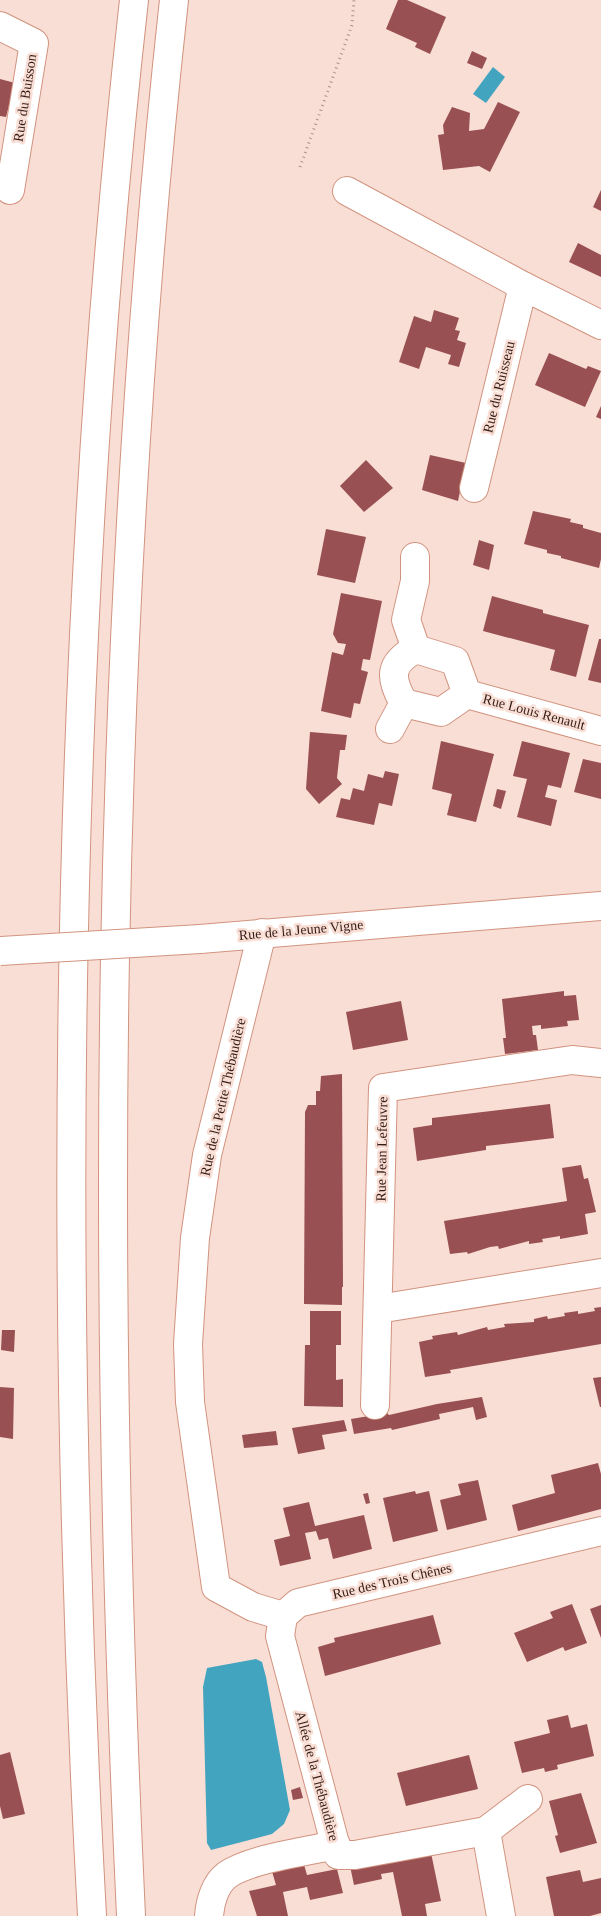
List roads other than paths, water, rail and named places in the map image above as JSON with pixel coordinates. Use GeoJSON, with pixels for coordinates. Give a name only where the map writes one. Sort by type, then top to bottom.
{"type":"FeatureCollection","features":[{"type":"Feature","properties":{"kind":"main road"},"geometry":{"type":"LineString","coordinates":[[92,1916],[81,1658],[74,1386],[72,1155],[76,846],[86,577],[100,364],[134,0]]}},
{"type":"Feature","properties":{"kind":"main road"},"geometry":{"type":"LineString","coordinates":[[131,1916],[119,1610],[113,1348],[112,1186],[116,844],[126,592],[136,427],[151,232],[174,0]]}},
{"type":"Feature","properties":{"kind":"main road","name":"Rue du Buisson"},"geometry":{"type":"LineString","coordinates":[[0,26],[34,43],[10,190]]}},
{"type":"Feature","properties":{"kind":"main road"},"geometry":{"type":"LineString","coordinates":[[347,191],[601,326]]}},
{"type":"Feature","properties":{"kind":"main road","name":"Rue du Ruisseau"},"geometry":{"type":"LineString","coordinates":[[474,488],[523,286]]}},
{"type":"Feature","properties":{"kind":"main road"},"geometry":{"type":"LineString","coordinates":[[390,728],[404,703],[394,686],[394,671],[402,656],[416,648],[406,620],[415,581],[415,557]]}},
{"type":"Feature","properties":{"kind":"main road","name":"Rue Louis Renault"},"geometry":{"type":"LineString","coordinates":[[416,648],[455,661],[467,694]]}},
{"type":"Feature","properties":{"kind":"main road","name":"Rue Louis Renault"},"geometry":{"type":"LineString","coordinates":[[404,703],[441,712],[467,694]]}},
{"type":"Feature","properties":{"kind":"main road","name":"Rue Louis Renault"},"geometry":{"type":"LineString","coordinates":[[467,694],[601,731]]}},
{"type":"Feature","properties":{"kind":"main road","name":"Rue de la Jeune Vigne"},"geometry":{"type":"LineString","coordinates":[[0,951],[200,939],[601,906]]}},
{"type":"Feature","properties":{"kind":"main road","name":"Rue de la Petite Thébaudière"},"geometry":{"type":"LineString","coordinates":[[262,933],[207,1155],[195,1238],[188,1344],[190,1392],[211,1562],[216,1587],[253,1607],[283,1616]]}},
{"type":"Feature","properties":{"kind":"main road","name":"Rue Jean Lefeuvre"},"geometry":{"type":"LineString","coordinates":[[376,1405],[383,1088],[572,1060],[601,1063]]}},
{"type":"Feature","properties":{"kind":"main road"},"geometry":{"type":"LineString","coordinates":[[378,1309],[601,1273]]}},
{"type":"Feature","properties":{"kind":"main road","name":"Rue des Trois Chênes"},"geometry":{"type":"LineString","coordinates":[[283,1616],[298,1603],[601,1531]]}},
{"type":"Feature","properties":{"kind":"main road","name":"Allée de la Thébaudière"},"geometry":{"type":"LineString","coordinates":[[283,1616],[280,1636],[338,1855],[355,1855],[486,1831],[528,1799]]}},
{"type":"Feature","properties":{"kind":"main road"},"geometry":{"type":"LineString","coordinates":[[486,1831],[501,1916]]}},
{"type":"Feature","properties":{"kind":"main road"},"geometry":{"type":"LineString","coordinates":[[209,1916],[210,1905],[217,1887],[227,1875],[248,1865],[336,1845]]}},
{"type":"Feature","properties":{"kind":"water"},"geometry":{"type":"Polygon","coordinates":[[[493,67],[505,77],[486,103],[473,94],[493,67]]]}},
{"type":"Feature","properties":{"kind":"water"},"geometry":{"type":"Polygon","coordinates":[[[256,1659],[262,1662],[266,1677],[290,1810],[284,1824],[272,1834],[211,1850],[207,1843],[203,1687],[207,1668],[256,1659]]]}}]}
